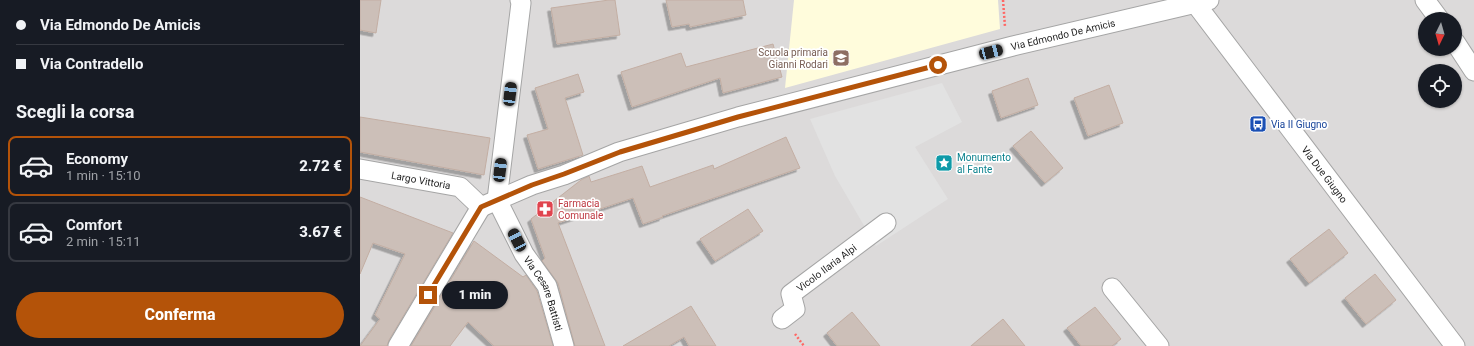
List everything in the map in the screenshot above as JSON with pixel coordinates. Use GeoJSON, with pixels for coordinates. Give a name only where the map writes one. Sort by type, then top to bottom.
{"type":"FeatureCollection","features":[{"type":"Feature","properties":{"kind":"street"},"geometry":{"type":"LineString","coordinates":[[398,346],[489,204],[521,2],[520,0]]}},
{"type":"Feature","properties":{"kind":"street"},"geometry":{"type":"LineString","coordinates":[[1425,0],[1434,12]]}},
{"type":"Feature","properties":{"kind":"street","name":"Via Edmondo De Amicis"},"geometry":{"type":"LineString","coordinates":[[489,204],[532,185],[620,152],[738,117],[1006,48],[1199,1]]}},
{"type":"Feature","properties":{"kind":"street","name":"Via Due Giugno"},"geometry":{"type":"LineString","coordinates":[[1199,1],[1455,346]]}},
{"type":"Feature","properties":{"kind":"street"},"geometry":{"type":"LineString","coordinates":[[1462,53],[1474,71]]}},
{"type":"Feature","properties":{"kind":"street","name":"Largo Vittoria"},"geometry":{"type":"LineString","coordinates":[[360,169],[460,187],[489,204]]}},
{"type":"Feature","properties":{"kind":"street","name":"Via Cesare Battisti"},"geometry":{"type":"LineString","coordinates":[[489,204],[547,286],[564,346]]}},
{"type":"Feature","properties":{"kind":"street","name":"Vicolo Ilaria Alpi"},"geometry":{"type":"LineString","coordinates":[[782,319],[795,309],[791,294],[886,223]]}},
{"type":"Feature","properties":{"kind":"street"},"geometry":{"type":"LineString","coordinates":[[1112,288],[1159,346]]}},
{"type":"Feature","properties":{"kind":"path"},"geometry":{"type":"LineString","coordinates":[[1003,0],[1006,48]]}},
{"type":"Feature","properties":{"kind":"shaded area"},"geometry":{"type":"Polygon","coordinates":[[[360,0],[1474,0],[1474,346],[360,346],[360,0]]]}},
{"type":"Feature","properties":{"kind":"shaded area","name":"Scuola primaria Gianni Rodari"},"geometry":{"type":"Polygon","coordinates":[[[794,0],[998,0],[1000,29],[785,88],[794,0]]]}},
{"type":"Feature","properties":{"kind":"shaded area"},"geometry":{"type":"Polygon","coordinates":[[[942,83],[962,122],[915,147],[948,199],[876,246],[835,176],[810,119],[942,83]]]}},
{"type":"Feature","properties":{"kind":"building"},"geometry":{"type":"Polygon","coordinates":[[[360,0],[381,0],[376,33],[360,30],[360,0]]]}},
{"type":"Feature","properties":{"kind":"building"},"geometry":{"type":"Polygon","coordinates":[[[615,0],[620,35],[557,44],[551,8],[615,0]]]}},
{"type":"Feature","properties":{"kind":"building"},"geometry":{"type":"Polygon","coordinates":[[[666,0],[743,0],[746,15],[690,27],[689,24],[672,27],[666,0]]]}},
{"type":"Feature","properties":{"kind":"building"},"geometry":{"type":"Polygon","coordinates":[[[773,44],[782,77],[723,93],[720,78],[632,107],[621,72],[681,53],[686,67],[773,44]]]}},
{"type":"Feature","properties":{"kind":"building"},"geometry":{"type":"Polygon","coordinates":[[[578,74],[584,92],[565,98],[583,155],[538,169],[527,135],[548,129],[535,88],[578,74]]]}},
{"type":"Feature","properties":{"kind":"building"},"geometry":{"type":"Polygon","coordinates":[[[1028,78],[1038,105],[1001,118],[992,91],[1028,78]]]}},
{"type":"Feature","properties":{"kind":"building"},"geometry":{"type":"Polygon","coordinates":[[[1109,85],[1123,123],[1088,136],[1074,98],[1109,85]]]}},
{"type":"Feature","properties":{"kind":"building"},"geometry":{"type":"Polygon","coordinates":[[[360,117],[490,138],[484,175],[360,152],[360,117]]]}},
{"type":"Feature","properties":{"kind":"building"},"geometry":{"type":"Polygon","coordinates":[[[1031,131],[1063,168],[1045,183],[1013,146],[1031,131]]]}},
{"type":"Feature","properties":{"kind":"building"},"geometry":{"type":"Polygon","coordinates":[[[786,137],[800,168],[643,224],[633,198],[558,223],[605,346],[575,346],[558,283],[542,261],[545,258],[531,219],[581,180],[589,176],[591,182],[642,166],[650,187],[713,165],[714,169],[786,137]]]}},
{"type":"Feature","properties":{"kind":"building"},"geometry":{"type":"Polygon","coordinates":[[[360,197],[453,233],[389,340],[387,346],[360,346],[380,319],[375,315],[405,254],[373,243],[360,274],[360,197]]]}},
{"type":"Feature","properties":{"kind":"building"},"geometry":{"type":"Polygon","coordinates":[[[748,209],[763,231],[715,261],[700,239],[748,209]]]}},
{"type":"Feature","properties":{"kind":"building"},"geometry":{"type":"Polygon","coordinates":[[[1329,229],[1348,253],[1309,283],[1290,259],[1329,229]]]}},
{"type":"Feature","properties":{"kind":"building"},"geometry":{"type":"Polygon","coordinates":[[[474,241],[523,277],[526,275],[537,291],[553,346],[494,346],[468,322],[450,346],[411,346],[474,241]]]}},
{"type":"Feature","properties":{"kind":"building"},"geometry":{"type":"Polygon","coordinates":[[[1375,274],[1396,300],[1366,324],[1345,298],[1375,274]]]}},
{"type":"Feature","properties":{"kind":"building"},"geometry":{"type":"Polygon","coordinates":[[[691,306],[716,346],[689,346],[684,337],[669,346],[623,346],[691,306]]]}},
{"type":"Feature","properties":{"kind":"building"},"geometry":{"type":"Polygon","coordinates":[[[1095,307],[1121,339],[1112,346],[1081,346],[1067,328],[1095,307]]]}},
{"type":"Feature","properties":{"kind":"building"},"geometry":{"type":"Polygon","coordinates":[[[852,312],[880,346],[837,346],[827,333],[852,312]]]}},
{"type":"Feature","properties":{"kind":"building"},"geometry":{"type":"Polygon","coordinates":[[[1003,319],[1025,346],[971,346],[1003,319]]]}},
{"type":"Feature","properties":{"kind":"place","name":"Scuola primaria Gianni Rodari"},"geometry":{"type":"Point","coordinates":[841,58]}},
{"type":"Feature","properties":{"kind":"place","name":"Via II Giugno"},"geometry":{"type":"Point","coordinates":[1258,124]}},
{"type":"Feature","properties":{"kind":"place","name":"Monumento al Fante"},"geometry":{"type":"Point","coordinates":[944,163]}},
{"type":"Feature","properties":{"kind":"place","name":"Farmacia Comunale"},"geometry":{"type":"Point","coordinates":[545,209]}},
{"type":"Feature","properties":{"kind":"route"},"geometry":{"type":"LineString","coordinates":[[428,295],[481,207],[532,185],[620,152],[738,117],[938,65]]}}]}
